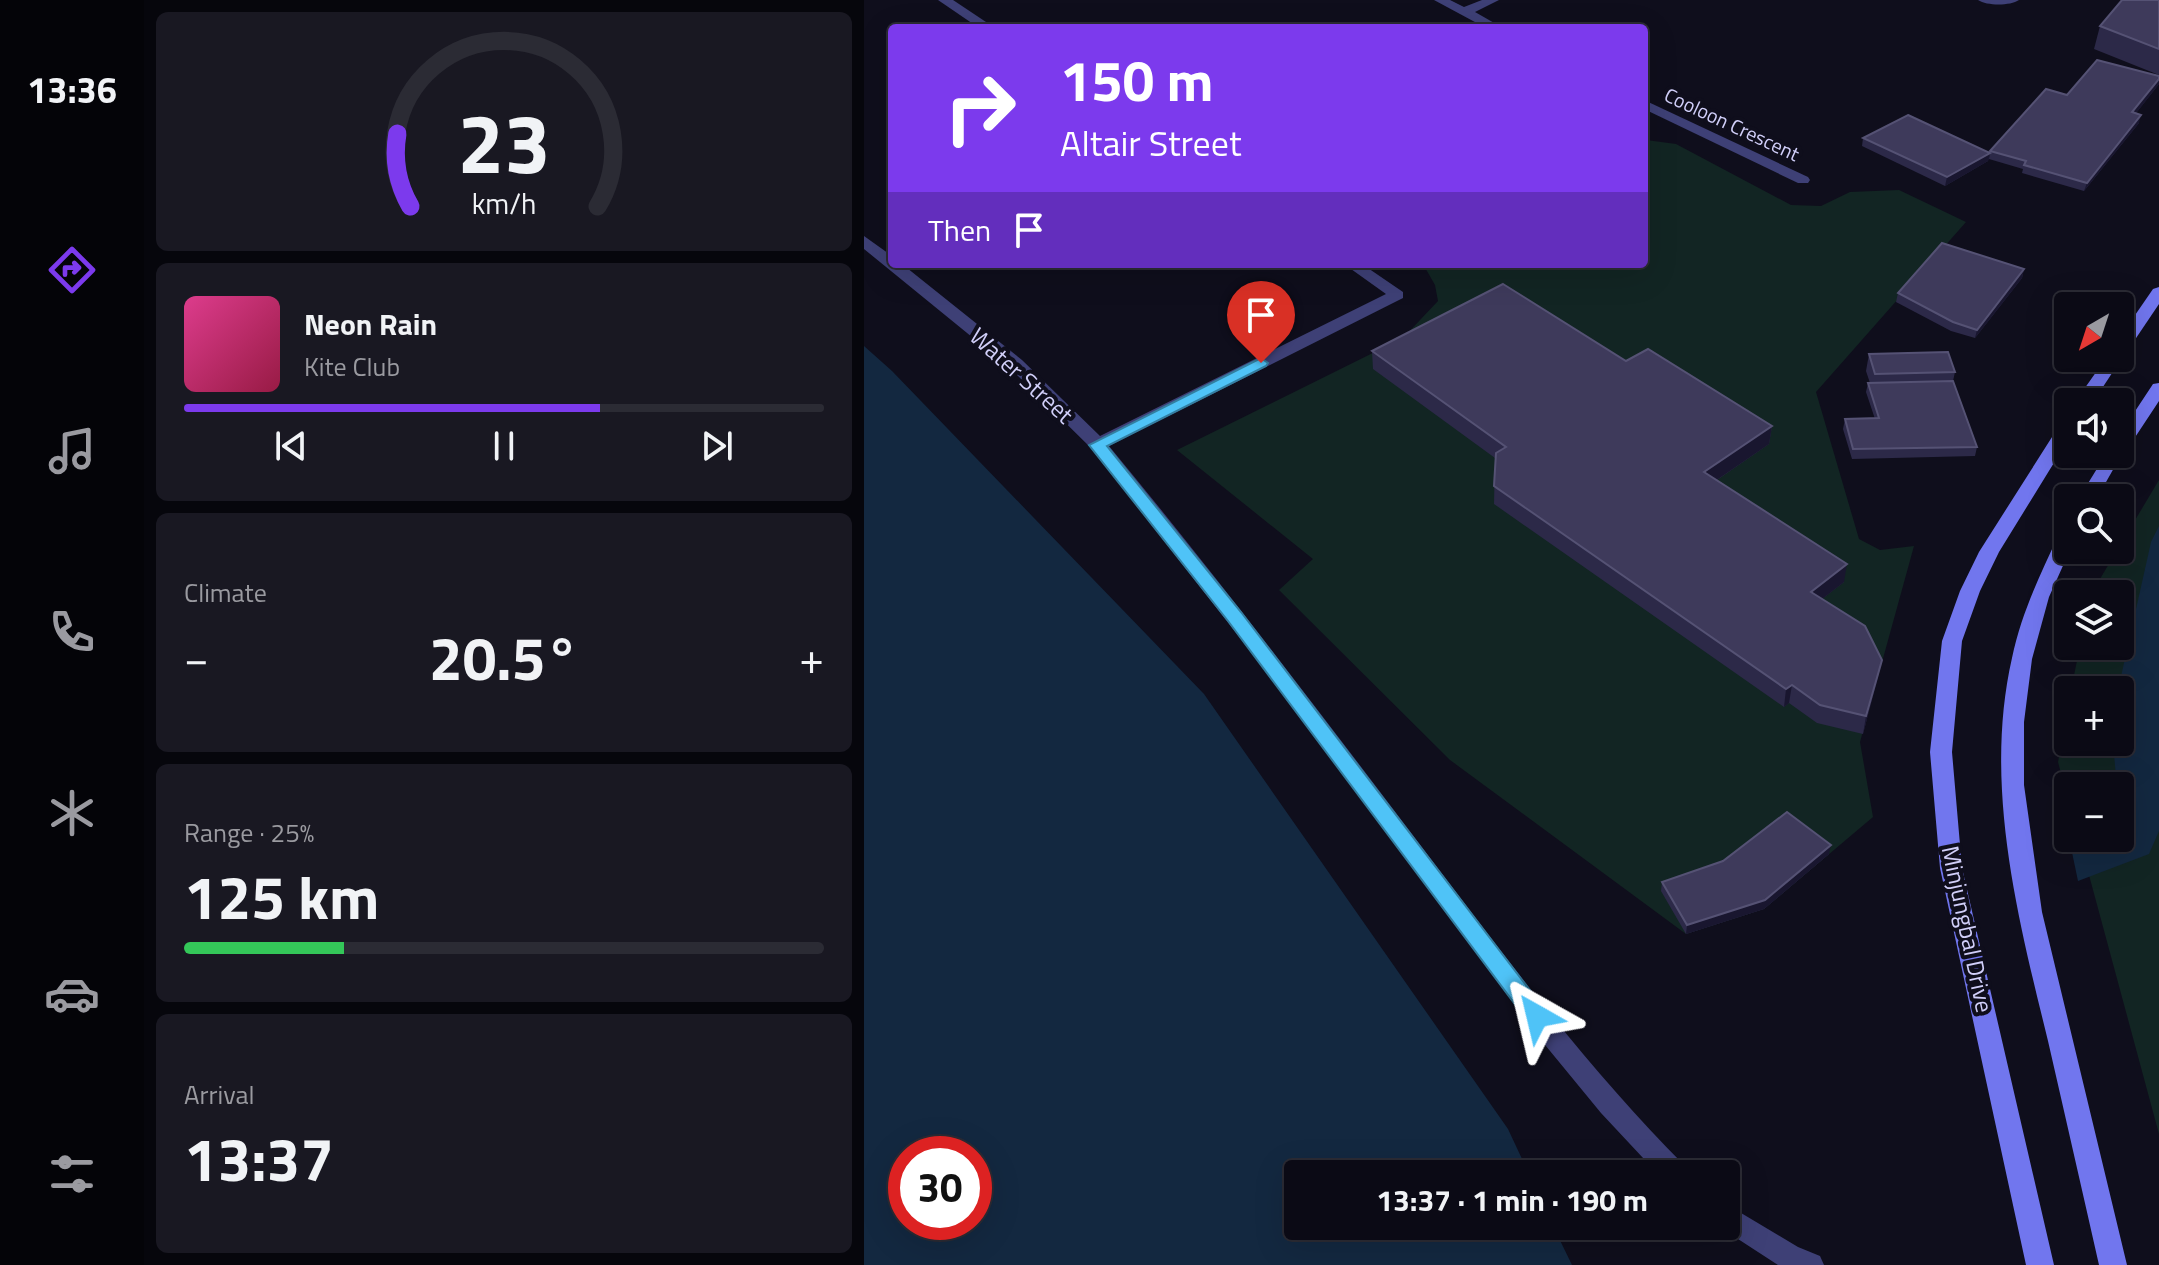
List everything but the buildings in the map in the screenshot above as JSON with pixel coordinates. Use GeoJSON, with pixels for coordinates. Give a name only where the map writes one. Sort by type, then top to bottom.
{"type":"FeatureCollection","features":[{"type":"Feature","properties":{"kind":"main road"},"geometry":{"type":"LineString","coordinates":[[2134,329],[2159,292]]}},
{"type":"Feature","properties":{"kind":"main road"},"geometry":{"type":"LineString","coordinates":[[2134,426],[2159,388]]}},
{"type":"Feature","properties":{"kind":"main road","name":"Minjungbal Drive"},"geometry":{"type":"LineString","coordinates":[[2040,1265],[1951,868],[1941,752],[1952,641],[1970,591],[1989,552],[2054,448]]}},
{"type":"Feature","properties":{"kind":"main road"},"geometry":{"type":"LineString","coordinates":[[2054,561],[2026,637],[2012,725],[2013,806],[2037,948],[2113,1265]]}},
{"type":"Feature","properties":{"kind":"street"},"geometry":{"type":"LineString","coordinates":[[944,0],[982,24]]}},
{"type":"Feature","properties":{"kind":"street"},"geometry":{"type":"LineString","coordinates":[[1440,0],[1488,24]]}},
{"type":"Feature","properties":{"kind":"street"},"geometry":{"type":"LineString","coordinates":[[1464,12],[1493,0]]}},
{"type":"Feature","properties":{"kind":"street"},"geometry":{"type":"LineString","coordinates":[[1984,0],[2013,0]]}},
{"type":"Feature","properties":{"kind":"street","name":"Cooloon Crescent"},"geometry":{"type":"LineString","coordinates":[[1648,110],[1803,180]]}},
{"type":"Feature","properties":{"kind":"street","name":"Water Street"},"geometry":{"type":"LineString","coordinates":[[864,241],[888,261]]}},
{"type":"Feature","properties":{"kind":"street","name":"Water Street"},"geometry":{"type":"LineString","coordinates":[[897,268],[1021,370],[1097,445],[1235,617],[1555,1041],[1616,1115],[1662,1160]]}},
{"type":"Feature","properties":{"kind":"street"},"geometry":{"type":"LineString","coordinates":[[1097,445],[1397,295],[1358,268]]}},
{"type":"Feature","properties":{"kind":"street"},"geometry":{"type":"LineString","coordinates":[[1740,1225],[1788,1256],[1810,1265]]}},
{"type":"Feature","properties":{"kind":"green space"},"geometry":{"type":"Polygon","coordinates":[[[1648,140],[1676,144],[1791,205],[1821,206],[1850,192],[1899,190],[1966,222],[1816,392],[1859,539],[1880,550],[1914,546],[1860,742],[1873,817],[1764,909],[1686,934],[1450,760],[1279,590],[1313,559],[1177,450],[1403,338],[1438,301],[1435,285],[1425,268],[1648,268],[1648,140]]]}},
{"type":"Feature","properties":{"kind":"green space"},"geometry":{"type":"Polygon","coordinates":[[[2159,480],[2159,1134],[2083,852],[2134,852],[2134,772],[2061,772],[2058,762],[2059,756],[2134,756],[2134,676],[2074,676],[2077,660],[2134,660],[2134,580],[2099,580],[2109,564],[2134,564],[2134,522],[2159,480]]]}},
{"type":"Feature","properties":{"kind":"water"},"geometry":{"type":"Polygon","coordinates":[[[864,346],[892,371],[1204,694],[1508,1129],[1522,1160],[1284,1160],[1284,1240],[1560,1240],[1572,1265],[864,1265],[864,346]]]}},
{"type":"Feature","properties":{"kind":"water"},"geometry":{"type":"Polygon","coordinates":[[[2159,526],[2159,831],[2149,854],[2078,881],[2072,852],[2134,852],[2134,772],[2116,772],[2114,756],[2134,756],[2134,676],[2121,676],[2125,660],[2134,660],[2134,618],[2151,542],[2159,526]]]}},
{"type":"Feature","properties":{"kind":"route"},"geometry":{"type":"LineString","coordinates":[[1261,363],[1097,445],[1235,617],[1537,1016]]}}]}
